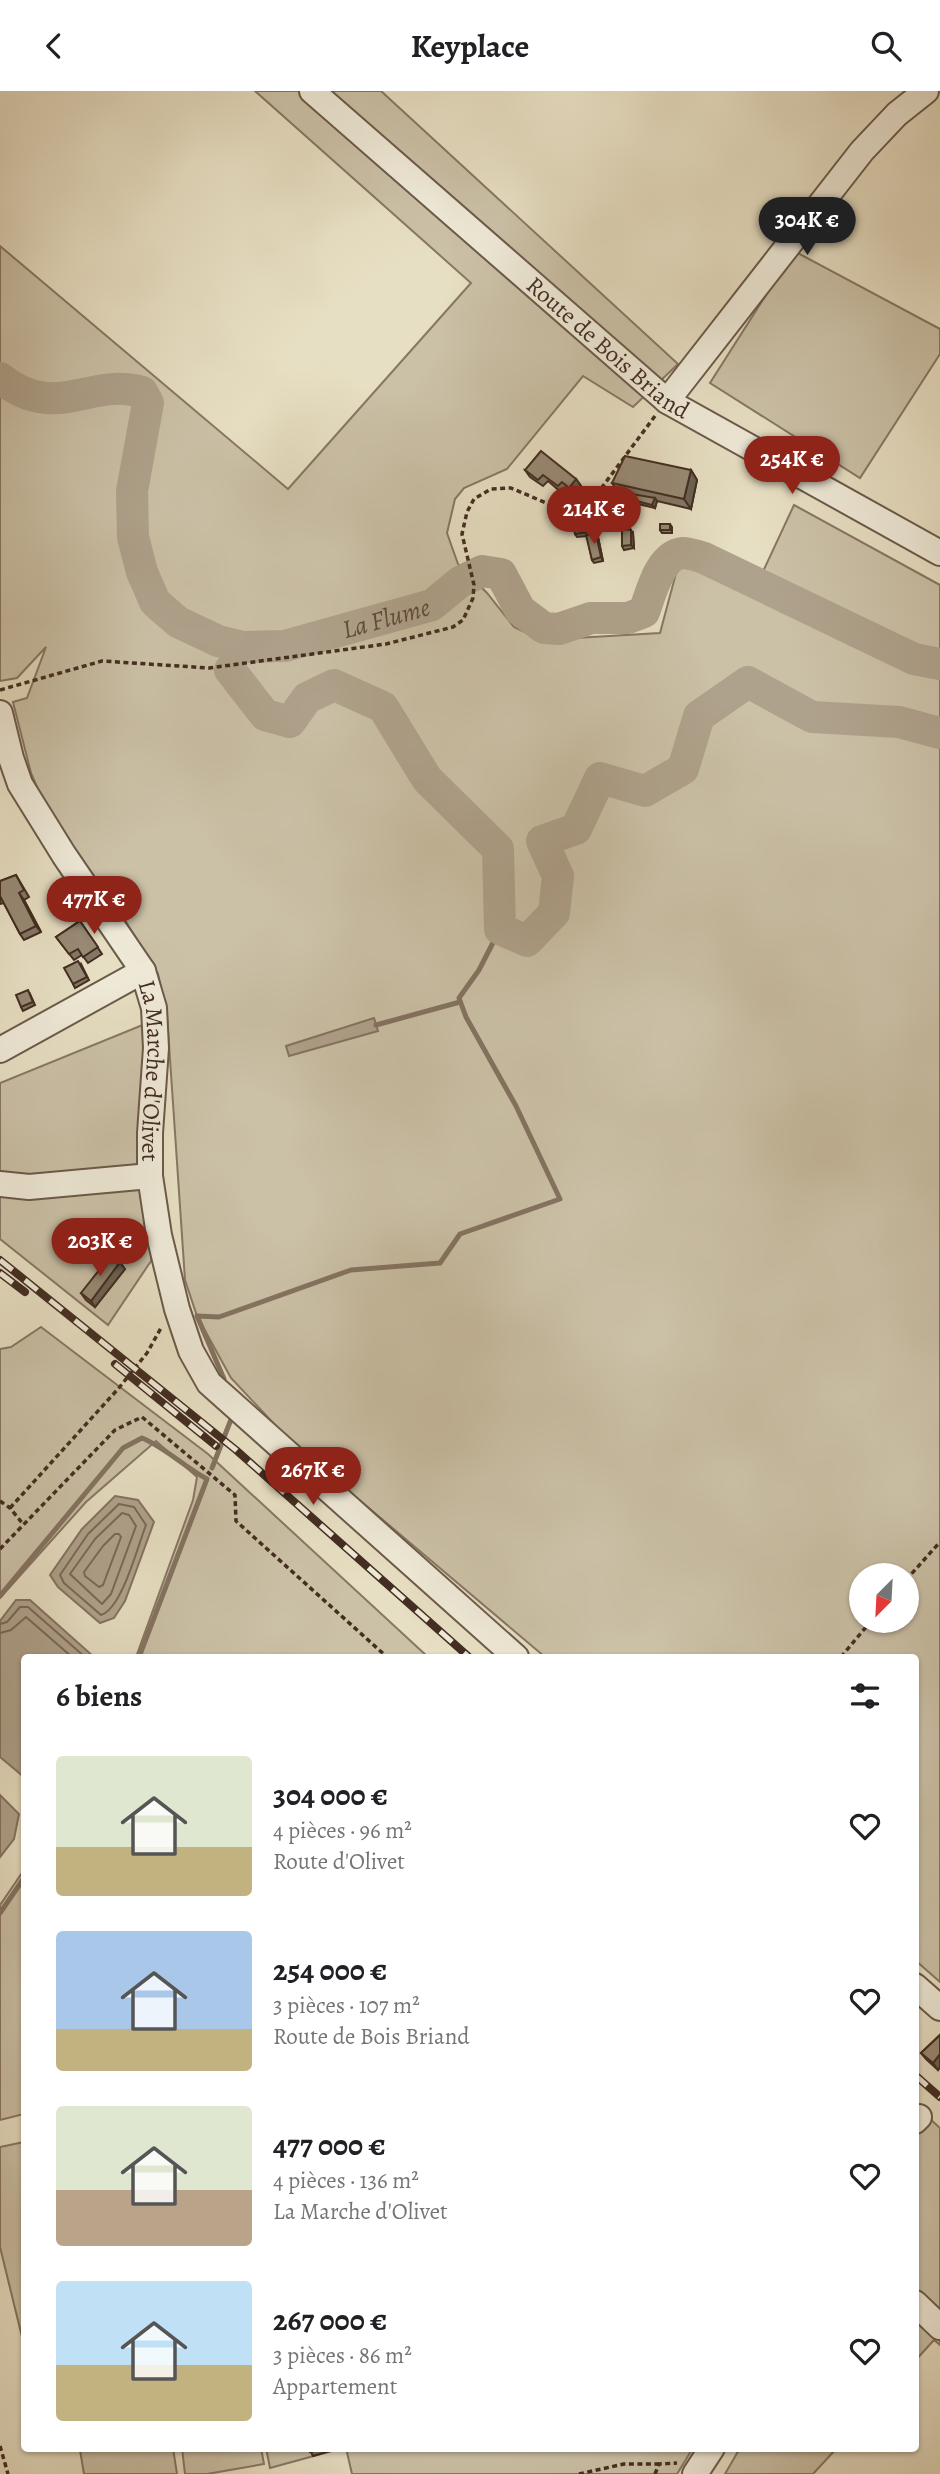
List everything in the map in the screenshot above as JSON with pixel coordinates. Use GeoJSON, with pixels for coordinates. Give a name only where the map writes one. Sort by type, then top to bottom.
{"type":"FeatureCollection","features":[{"type":"Feature","properties":{"kind":"street","name":"Route de Bois Briand"},"geometry":{"type":"LineString","coordinates":[[312,91],[667,401],[940,553]]}},
{"type":"Feature","properties":{"kind":"street"},"geometry":{"type":"LineString","coordinates":[[667,401],[855,159],[897,114],[926,91]]}},
{"type":"Feature","properties":{"kind":"street","name":"La Marche d'Olivet"},"geometry":{"type":"LineString","coordinates":[[0,713],[10,758],[20,784],[64,855],[143,971],[154,1008],[156,1048],[150,1176],[159,1235],[177,1309],[191,1351],[209,1383],[513,1654]]}},
{"type":"Feature","properties":{"kind":"street"},"geometry":{"type":"LineString","coordinates":[[0,1050],[143,971]]}},
{"type":"Feature","properties":{"kind":"street"},"geometry":{"type":"LineString","coordinates":[[0,1184],[29,1187],[150,1176]]}},
{"type":"Feature","properties":{"kind":"street"},"geometry":{"type":"LineString","coordinates":[[919,1990],[940,2008]]}},
{"type":"Feature","properties":{"kind":"street"},"geometry":{"type":"LineString","coordinates":[[919,2308],[940,2327]]}},
{"type":"Feature","properties":{"kind":"street"},"geometry":{"type":"LineString","coordinates":[[695,2474],[709,2452]]}},
{"type":"Feature","properties":{"kind":"path"},"geometry":{"type":"LineString","coordinates":[[0,690],[102,661],[209,668],[386,644],[453,627],[463,620],[469,609],[474,585],[462,534],[467,512],[474,499],[491,489],[511,488],[551,505],[574,506],[597,494],[667,401]]}},
{"type":"Feature","properties":{"kind":"path"},"geometry":{"type":"LineString","coordinates":[[10,1508],[118,1389],[147,1353],[160,1328],[177,1309]]}},
{"type":"Feature","properties":{"kind":"path"},"geometry":{"type":"LineString","coordinates":[[0,1549],[115,1430],[142,1417],[235,1495],[236,1521],[384,1654]]}},
{"type":"Feature","properties":{"kind":"path"},"geometry":{"type":"LineString","coordinates":[[0,1501],[10,1508],[23,1524]]}},
{"type":"Feature","properties":{"kind":"path"},"geometry":{"type":"LineString","coordinates":[[919,1565],[940,1542]]}},
{"type":"Feature","properties":{"kind":"path"},"geometry":{"type":"LineString","coordinates":[[844,1654],[861,1633]]}},
{"type":"Feature","properties":{"kind":"path"},"geometry":{"type":"LineString","coordinates":[[0,2446],[8,2474]]}},
{"type":"Feature","properties":{"kind":"path"},"geometry":{"type":"LineString","coordinates":[[579,2474],[624,2464],[659,2464]]}},
{"type":"Feature","properties":{"kind":"shaded area"},"geometry":{"type":"Polygon","coordinates":[[[255,91],[381,91],[678,364],[633,407],[583,376],[507,469],[464,488],[455,499],[447,533],[458,564],[487,593],[514,627],[541,640],[660,633],[679,562],[752,595],[794,505],[940,585],[940,1982],[919,1964],[919,1654],[541,1654],[292,1443],[231,1378],[197,1316],[185,1280],[167,1015],[158,974],[118,909],[48,813],[31,773],[13,702],[27,698],[46,647],[17,678],[0,681],[0,246],[288,489],[471,283],[255,91]]]}},
{"type":"Feature","properties":{"kind":"shaded area"},"geometry":{"type":"Polygon","coordinates":[[[794,251],[940,329],[940,354],[860,478],[710,383],[794,251]]]}},
{"type":"Feature","properties":{"kind":"shaded area"},"geometry":{"type":"Polygon","coordinates":[[[145,1024],[151,1261],[108,1325],[0,1239],[0,1083],[145,1024]]]}},
{"type":"Feature","properties":{"kind":"shaded area"},"geometry":{"type":"Polygon","coordinates":[[[41,1327],[208,1454],[425,1654],[137,1654],[193,1500],[197,1477],[156,1441],[86,1502],[0,1598],[0,1349],[11,1347],[41,1327]]]}},
{"type":"Feature","properties":{"kind":"shaded area"},"geometry":{"type":"Polygon","coordinates":[[[21,1874],[21,2115],[0,2120],[0,1905],[21,1874]]]}},
{"type":"Feature","properties":{"kind":"shaded area"},"geometry":{"type":"Polygon","coordinates":[[[919,2109],[940,2128],[940,2345],[934,2340],[919,2357],[919,2109]]]}},
{"type":"Feature","properties":{"kind":"shaded area"},"geometry":{"type":"Polygon","coordinates":[[[21,2143],[21,2333],[0,2247],[0,2147],[21,2143]]]}},
{"type":"Feature","properties":{"kind":"shaded area"},"geometry":{"type":"Polygon","coordinates":[[[80,2452],[174,2452],[177,2474],[84,2474],[80,2452]]]}},
{"type":"Feature","properties":{"kind":"shaded area"},"geometry":{"type":"Polygon","coordinates":[[[182,2452],[262,2452],[264,2464],[207,2474],[185,2474],[182,2452]]]}},
{"type":"Feature","properties":{"kind":"shaded area"},"geometry":{"type":"Polygon","coordinates":[[[267,2452],[328,2452],[270,2468],[267,2452]]]}},
{"type":"Feature","properties":{"kind":"shaded area"},"geometry":{"type":"Polygon","coordinates":[[[347,2452],[691,2452],[677,2474],[352,2474],[347,2452]]]}},
{"type":"Feature","properties":{"kind":"shaded area"},"geometry":{"type":"Polygon","coordinates":[[[738,2452],[833,2452],[813,2474],[725,2474],[738,2452]]]}},
{"type":"Feature","properties":{"kind":"water"},"geometry":{"type":"Polygon","coordinates":[[[374,1018],[378,1031],[289,1056],[286,1046],[374,1018]]]}},
{"type":"Feature","properties":{"kind":"water"},"geometry":{"type":"Polygon","coordinates":[[[115,1496],[138,1500],[154,1522],[125,1601],[114,1618],[100,1623],[58,1587],[50,1575],[82,1529],[115,1496]]]}},
{"type":"Feature","properties":{"kind":"water"},"geometry":{"type":"Polygon","coordinates":[[[16,1600],[30,1600],[91,1654],[21,1654],[21,1774],[0,1757],[0,1621],[16,1600]]]}},
{"type":"Feature","properties":{"kind":"water"},"geometry":{"type":"Polygon","coordinates":[[[0,1795],[19,1814],[14,1839],[0,1857],[0,1795]]]}},
{"type":"Feature","properties":{"kind":"building"},"geometry":{"type":"Polygon","coordinates":[[[541,451],[576,479],[569,488],[562,482],[558,486],[543,475],[538,480],[525,470],[541,451]]]}},
{"type":"Feature","properties":{"kind":"building"},"geometry":{"type":"Polygon","coordinates":[[[625,456],[691,470],[684,499],[612,483],[625,456]]]}},
{"type":"Feature","properties":{"kind":"building"},"geometry":{"type":"Polygon","coordinates":[[[632,494],[655,498],[652,505],[632,500],[632,494]]]}},
{"type":"Feature","properties":{"kind":"building"},"geometry":{"type":"Polygon","coordinates":[[[612,503],[635,508],[634,515],[610,515],[612,503]]]}},
{"type":"Feature","properties":{"kind":"building"},"geometry":{"type":"Polygon","coordinates":[[[584,514],[588,532],[575,534],[571,515],[584,514]]]}},
{"type":"Feature","properties":{"kind":"building"},"geometry":{"type":"Polygon","coordinates":[[[660,524],[670,524],[670,530],[660,530],[660,524]]]}},
{"type":"Feature","properties":{"kind":"building"},"geometry":{"type":"Polygon","coordinates":[[[622,529],[631,530],[631,545],[622,546],[622,529]]]}},
{"type":"Feature","properties":{"kind":"building"},"geometry":{"type":"Polygon","coordinates":[[[596,534],[601,557],[592,560],[586,535],[596,534]]]}},
{"type":"Feature","properties":{"kind":"building"},"geometry":{"type":"Polygon","coordinates":[[[16,875],[24,890],[19,893],[36,926],[20,934],[0,896],[0,881],[16,875]]]}},
{"type":"Feature","properties":{"kind":"building"},"geometry":{"type":"Polygon","coordinates":[[[80,921],[98,947],[83,957],[78,949],[69,954],[56,937],[80,921]]]}},
{"type":"Feature","properties":{"kind":"building"},"geometry":{"type":"Polygon","coordinates":[[[78,961],[87,977],[73,984],[64,968],[78,961]]]}},
{"type":"Feature","properties":{"kind":"building"},"geometry":{"type":"Polygon","coordinates":[[[28,990],[33,1002],[21,1007],[16,995],[28,990]]]}},
{"type":"Feature","properties":{"kind":"building"},"geometry":{"type":"Polygon","coordinates":[[[111,1255],[120,1262],[91,1301],[81,1293],[111,1255]]]}},
{"type":"Feature","properties":{"kind":"building"},"geometry":{"type":"Polygon","coordinates":[[[940,2035],[940,2054],[933,2063],[921,2053],[940,2035]]]}},
{"type":"Feature","properties":{"kind":"waterway","name":"La Flume"},"geometry":{"type":"LineString","coordinates":[[0,378],[20,391],[39,397],[56,398],[123,389],[142,392],[148,403],[132,491],[133,537],[142,572],[155,602],[178,622],[218,641],[243,647],[285,646],[432,605],[460,582],[482,571],[501,574],[520,610],[544,628],[559,629],[591,618],[628,618],[644,612],[662,568],[667,561],[682,553],[704,558],[914,659],[940,664]]}},
{"type":"Feature","properties":{"kind":"waterway"},"geometry":{"type":"LineString","coordinates":[[230,670],[265,715],[290,722],[307,698],[334,685],[383,707],[427,779],[498,849],[500,929],[527,941],[554,913],[558,876],[542,841],[576,829],[600,778],[645,791],[683,769],[699,716],[748,682],[812,717],[899,722],[940,733]]}},
{"type":"Feature","properties":{"kind":"waterway"},"geometry":{"type":"LineString","coordinates":[[224,1379],[197,1316],[219,1317],[351,1270],[440,1263],[460,1234],[560,1199],[516,1106],[466,1017],[459,998],[479,970],[500,929]]}},
{"type":"Feature","properties":{"kind":"waterway"},"geometry":{"type":"LineString","coordinates":[[376,1025],[460,1002]]}},
{"type":"Feature","properties":{"kind":"waterway"},"geometry":{"type":"LineString","coordinates":[[212,1468],[232,1417]]}},
{"type":"Feature","properties":{"kind":"waterway"},"geometry":{"type":"LineString","coordinates":[[0,1596],[123,1448],[142,1438],[207,1479],[140,1654]]}},
{"type":"Feature","properties":{"kind":"waterway"},"geometry":{"type":"LineString","coordinates":[[0,1913],[21,1882]]}},
{"type":"Feature","properties":{"kind":"railway"},"geometry":{"type":"LineString","coordinates":[[0,1260],[236,1450],[466,1654]]}},
{"type":"Feature","properties":{"kind":"railway"},"geometry":{"type":"LineString","coordinates":[[0,1273],[25,1292]]}},
{"type":"Feature","properties":{"kind":"railway"},"geometry":{"type":"LineString","coordinates":[[115,1364],[216,1446]]}},
{"type":"Feature","properties":{"kind":"railway"},"geometry":{"type":"LineString","coordinates":[[919,2079],[940,2097]]}}]}
